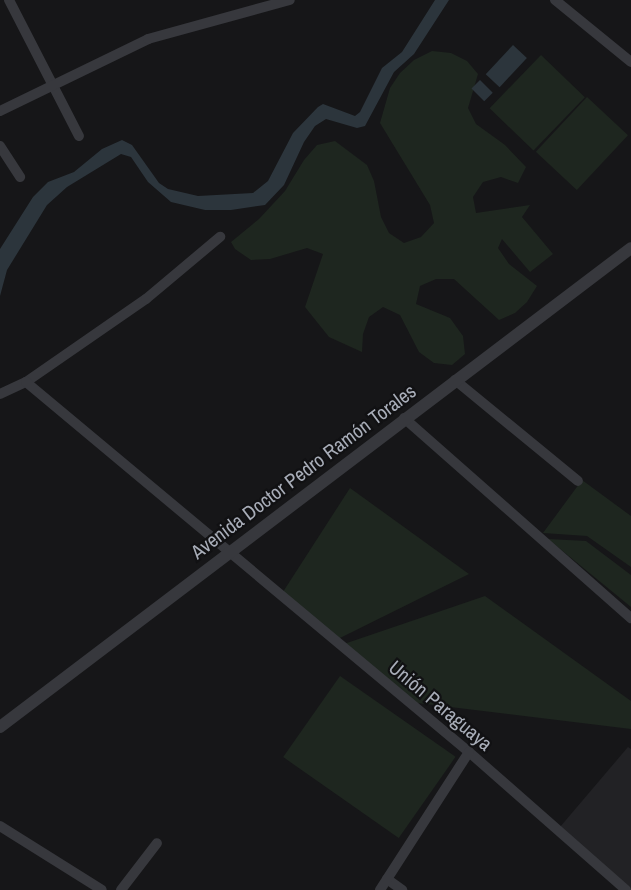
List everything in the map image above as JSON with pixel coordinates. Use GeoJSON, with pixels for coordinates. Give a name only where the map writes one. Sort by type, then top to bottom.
{"type":"FeatureCollection","features":[{"type":"Feature","properties":{"kind":"street"},"geometry":{"type":"LineString","coordinates":[[9,0],[79,136]]}},
{"type":"Feature","properties":{"kind":"street"},"geometry":{"type":"LineString","coordinates":[[0,111],[148,39],[290,0]]}},
{"type":"Feature","properties":{"kind":"street"},"geometry":{"type":"LineString","coordinates":[[555,0],[631,62]]}},
{"type":"Feature","properties":{"kind":"street"},"geometry":{"type":"LineString","coordinates":[[0,146],[20,177]]}},
{"type":"Feature","properties":{"kind":"street"},"geometry":{"type":"LineString","coordinates":[[0,394],[26,382],[146,299],[220,237]]}},
{"type":"Feature","properties":{"kind":"street","name":"Avenida Doctor Pedro Ramón Torales"},"geometry":{"type":"LineString","coordinates":[[0,727],[404,418],[631,248]]}},
{"type":"Feature","properties":{"kind":"street"},"geometry":{"type":"LineString","coordinates":[[455,380],[578,481]]}},
{"type":"Feature","properties":{"kind":"street","name":"Unión Paraguaya"},"geometry":{"type":"LineString","coordinates":[[26,382],[469,752],[626,890]]}},
{"type":"Feature","properties":{"kind":"street"},"geometry":{"type":"LineString","coordinates":[[404,418],[631,618]]}},
{"type":"Feature","properties":{"kind":"street"},"geometry":{"type":"LineString","coordinates":[[380,890],[469,752]]}},
{"type":"Feature","properties":{"kind":"street"},"geometry":{"type":"LineString","coordinates":[[0,826],[102,890]]}},
{"type":"Feature","properties":{"kind":"street"},"geometry":{"type":"LineString","coordinates":[[121,890],[157,843]]}},
{"type":"Feature","properties":{"kind":"street"},"geometry":{"type":"LineString","coordinates":[[387,879],[402,890]]}},
{"type":"Feature","properties":{"kind":"shaded area"},"geometry":{"type":"Polygon","coordinates":[[[435,0],[449,0],[414,54],[394,72],[365,126],[357,128],[326,119],[315,126],[304,142],[284,185],[265,205],[231,210],[205,210],[171,202],[148,182],[131,157],[121,154],[67,187],[47,205],[7,270],[0,296],[0,249],[33,197],[48,182],[74,172],[102,149],[122,140],[132,145],[159,183],[168,189],[198,196],[253,193],[268,181],[293,133],[318,107],[323,104],[355,116],[360,112],[382,68],[402,52],[435,0]]]}},
{"type":"Feature","properties":{"kind":"shaded area"},"geometry":{"type":"Polygon","coordinates":[[[513,45],[527,58],[500,87],[486,74],[513,45]]]}},
{"type":"Feature","properties":{"kind":"shaded area"},"geometry":{"type":"Polygon","coordinates":[[[432,51],[451,53],[467,61],[478,74],[468,108],[476,124],[505,145],[526,167],[518,183],[501,177],[483,182],[473,197],[476,213],[530,205],[522,217],[553,254],[530,272],[502,239],[498,248],[509,264],[537,286],[527,302],[515,313],[499,320],[454,279],[436,279],[420,286],[416,304],[450,318],[463,336],[465,354],[452,365],[434,363],[419,352],[400,315],[383,307],[369,317],[363,334],[362,352],[329,337],[305,307],[323,254],[307,248],[270,259],[251,260],[235,249],[231,242],[259,219],[285,191],[304,160],[317,145],[335,141],[367,165],[374,181],[381,217],[389,233],[404,243],[421,237],[434,223],[430,205],[380,123],[390,88],[400,73],[414,60],[432,51]]]}},
{"type":"Feature","properties":{"kind":"shaded area"},"geometry":{"type":"Polygon","coordinates":[[[541,55],[585,97],[533,151],[490,108],[541,55]]]}},
{"type":"Feature","properties":{"kind":"shaded area"},"geometry":{"type":"Polygon","coordinates":[[[480,80],[493,93],[484,101],[472,88],[480,80]]]}},
{"type":"Feature","properties":{"kind":"shaded area"},"geometry":{"type":"Polygon","coordinates":[[[587,97],[628,135],[577,190],[536,152],[587,97]]]}},
{"type":"Feature","properties":{"kind":"shaded area"},"geometry":{"type":"Polygon","coordinates":[[[582,480],[631,516],[631,567],[587,536],[543,533],[582,480]]]}},
{"type":"Feature","properties":{"kind":"shaded area"},"geometry":{"type":"Polygon","coordinates":[[[350,488],[469,574],[336,640],[281,595],[350,488]]]}},
{"type":"Feature","properties":{"kind":"shaded area"},"geometry":{"type":"Polygon","coordinates":[[[548,539],[586,541],[631,575],[631,607],[548,539]]]}},
{"type":"Feature","properties":{"kind":"shaded area"},"geometry":{"type":"Polygon","coordinates":[[[485,596],[631,701],[631,729],[409,702],[341,645],[485,596]]]}},
{"type":"Feature","properties":{"kind":"shaded area"},"geometry":{"type":"Polygon","coordinates":[[[340,676],[456,757],[399,838],[283,757],[340,676]]]}},
{"type":"Feature","properties":{"kind":"shaded area"},"geometry":{"type":"Polygon","coordinates":[[[628,747],[631,749],[631,890],[560,827],[628,747]]]}}]}
